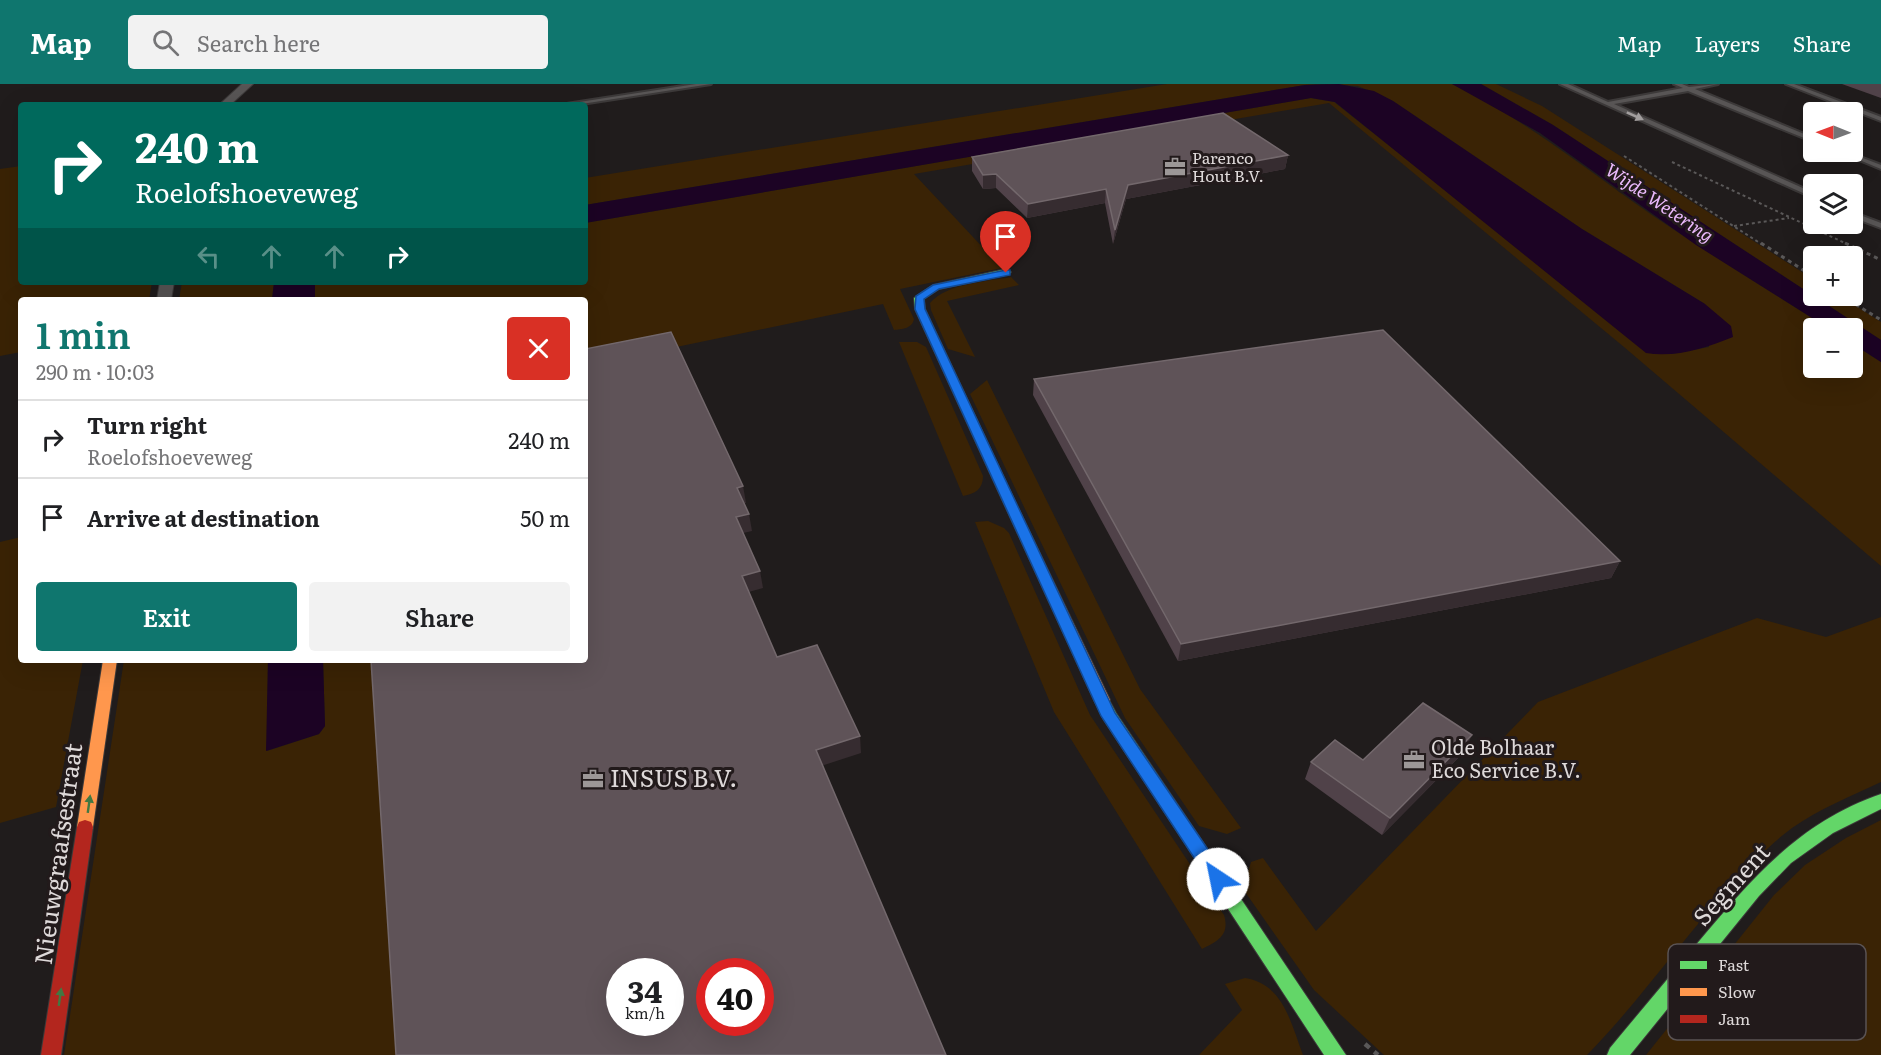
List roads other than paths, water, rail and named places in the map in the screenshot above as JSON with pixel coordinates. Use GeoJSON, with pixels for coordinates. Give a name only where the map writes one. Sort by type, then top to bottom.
{"type":"FeatureCollection","features":[{"type":"Feature","properties":{"kind":"street"},"geometry":{"type":"LineString","coordinates":[[227,102],[248,84]]}},
{"type":"Feature","properties":{"kind":"street"},"geometry":{"type":"LineString","coordinates":[[1006,273],[936,287],[919,298],[920,309],[1109,716],[1336,1055]]}},
{"type":"Feature","properties":{"kind":"street","name":"Nieuwgraafsestraat"},"geometry":{"type":"LineString","coordinates":[[51,1055],[110,663]]}},
{"type":"Feature","properties":{"kind":"street","name":"Segment"},"geometry":{"type":"LineString","coordinates":[[1708,944],[1753,890],[1785,858],[1827,828],[1881,801]]}},
{"type":"Feature","properties":{"kind":"street","name":"Segment"},"geometry":{"type":"LineString","coordinates":[[1617,1055],[1668,993]]}},
{"type":"Feature","properties":{"kind":"lane"},"geometry":{"type":"LineString","coordinates":[[584,102],[708,84]]}},
{"type":"Feature","properties":{"kind":"lane"},"geometry":{"type":"LineString","coordinates":[[1563,84],[1803,191]]}},
{"type":"Feature","properties":{"kind":"lane"},"geometry":{"type":"LineString","coordinates":[[1677,84],[1803,136]]}},
{"type":"Feature","properties":{"kind":"lane"},"geometry":{"type":"LineString","coordinates":[[1606,104],[1714,84]]}},
{"type":"Feature","properties":{"kind":"lane"},"geometry":{"type":"LineString","coordinates":[[1789,84],[1881,119]]}},
{"type":"Feature","properties":{"kind":"lane"},"geometry":{"type":"LineString","coordinates":[[1863,160],[1881,167]]}},
{"type":"Feature","properties":{"kind":"lane"},"geometry":{"type":"LineString","coordinates":[[1863,219],[1881,226]]}},
{"type":"Feature","properties":{"kind":"water"},"geometry":{"type":"Polygon","coordinates":[[[1339,84],[1374,91],[1393,101],[1582,229],[1705,304],[1731,326],[1733,337],[1690,351],[1668,354],[1646,353],[1335,102],[1311,98],[588,222],[588,204],[1305,85],[1339,84]]]}},
{"type":"Feature","properties":{"kind":"water","name":"Wijde Wetering"},"geometry":{"type":"Polygon","coordinates":[[[1452,84],[1481,84],[1553,125],[1803,289],[1803,306],[1829,306],[1847,318],[1812,318],[1696,245],[1540,133],[1452,84]]]}},
{"type":"Feature","properties":{"kind":"water"},"geometry":{"type":"Polygon","coordinates":[[[274,285],[315,285],[315,297],[272,297],[274,285]]]}},
{"type":"Feature","properties":{"kind":"water"},"geometry":{"type":"Polygon","coordinates":[[[1863,328],[1881,340],[1881,362],[1863,350],[1863,328]]]}},
{"type":"Feature","properties":{"kind":"water"},"geometry":{"type":"Polygon","coordinates":[[[268,663],[323,663],[325,726],[319,734],[266,751],[268,663]]]}},
{"type":"Feature","properties":{"kind":"place","name":"Parenco Hout B.V."},"geometry":{"type":"Point","coordinates":[1175,167]}},
{"type":"Feature","properties":{"kind":"place","name":"Olde Bolhaar Eco Service B.V."},"geometry":{"type":"Point","coordinates":[1414,760]}},
{"type":"Feature","properties":{"kind":"place","name":"INSUS B.V."},"geometry":{"type":"Point","coordinates":[593,779]}}]}
